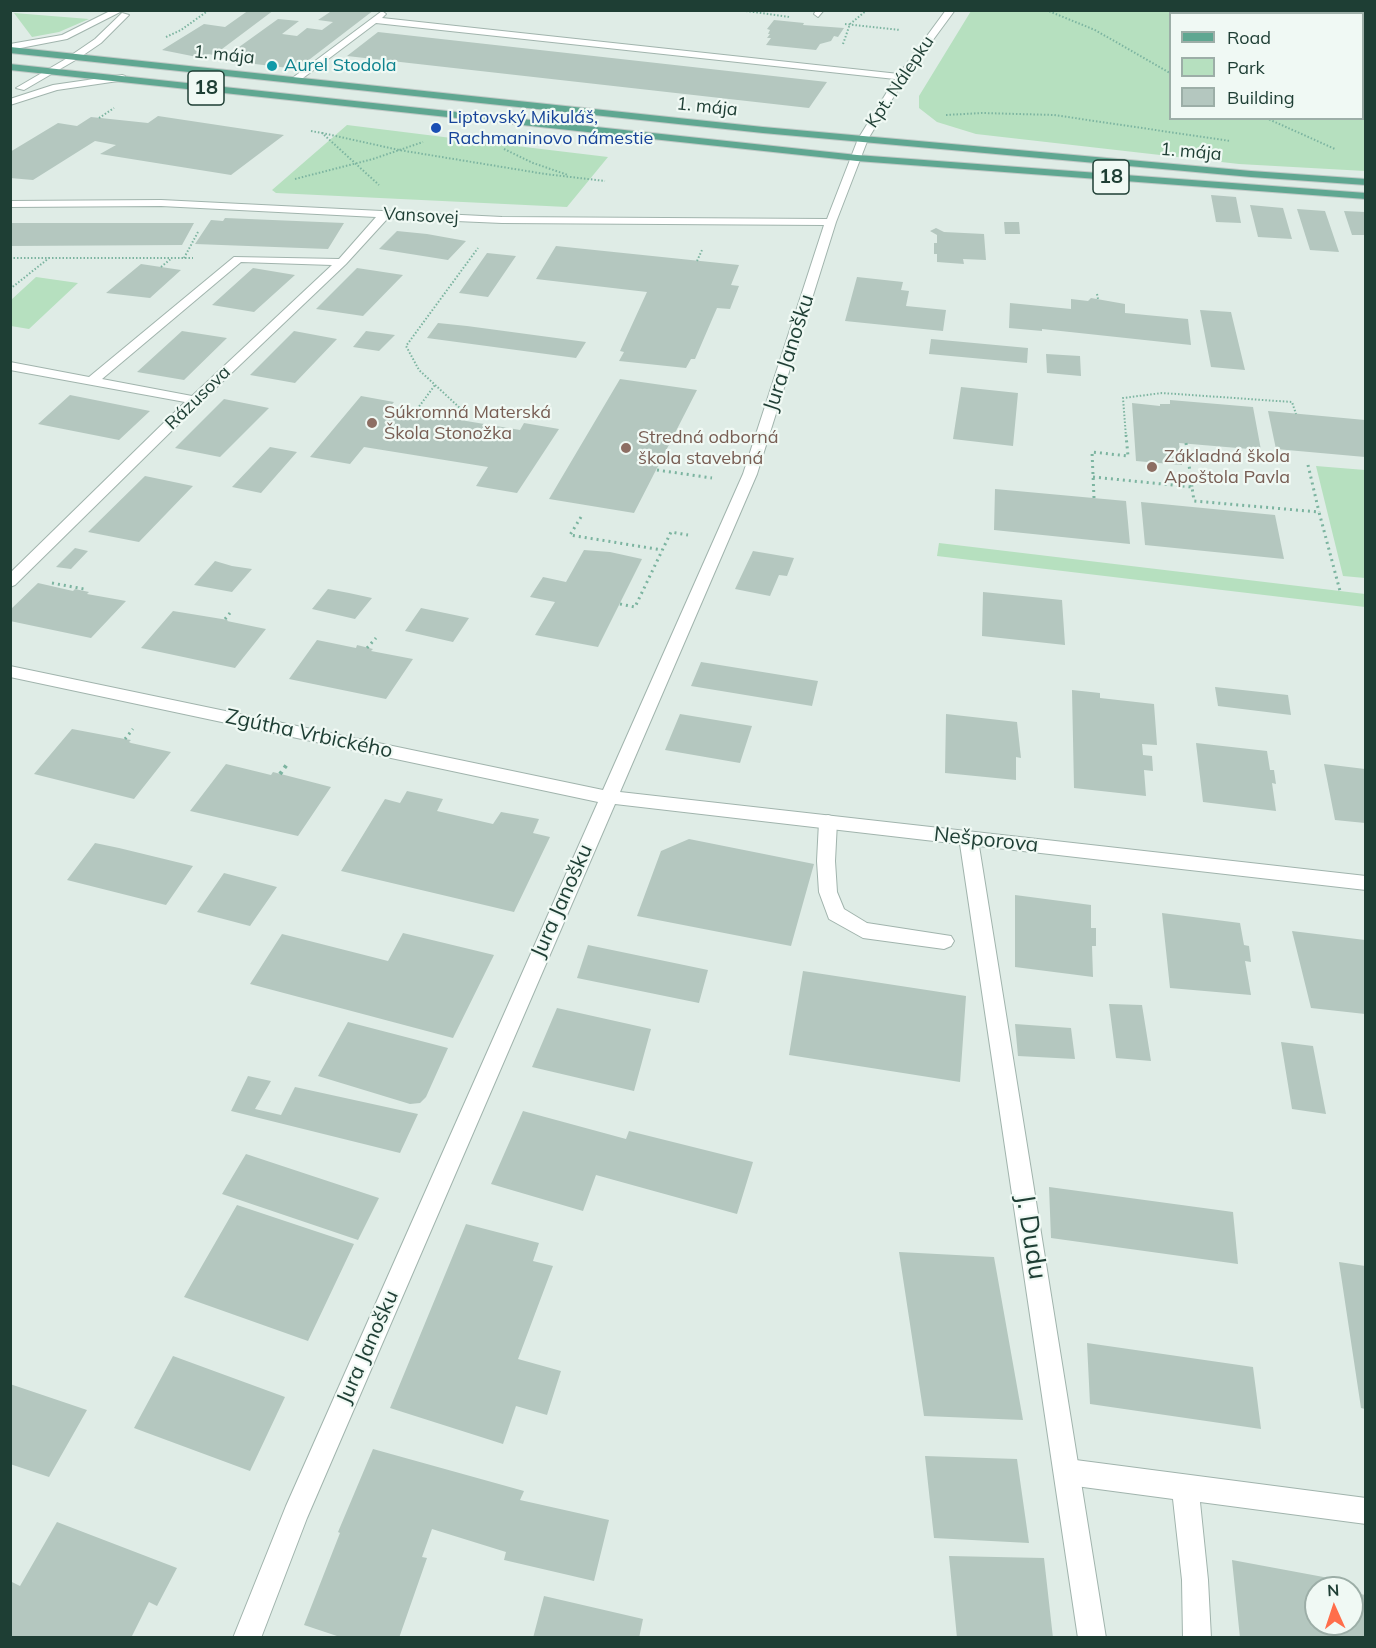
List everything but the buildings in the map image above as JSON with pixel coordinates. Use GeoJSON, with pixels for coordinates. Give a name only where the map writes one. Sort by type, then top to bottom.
{"type":"FeatureCollection","features":[{"type":"Feature","properties":{"kind":"main road","name":"1. mája"},"geometry":{"type":"LineString","coordinates":[[10,49],[863,139],[1365,182]]}},
{"type":"Feature","properties":{"kind":"main road","name":"1. mája"},"geometry":{"type":"LineString","coordinates":[[10,67],[857,158],[1365,196]]}},
{"type":"Feature","properties":{"kind":"street"},"geometry":{"type":"LineString","coordinates":[[10,49],[64,37],[120,10]]}},
{"type":"Feature","properties":{"kind":"street"},"geometry":{"type":"LineString","coordinates":[[10,93],[52,71],[98,41],[131,10]]}},
{"type":"Feature","properties":{"kind":"street"},"geometry":{"type":"LineString","coordinates":[[296,79],[385,10]]}},
{"type":"Feature","properties":{"kind":"street","name":"Kpt. Nálepku"},"geometry":{"type":"LineString","coordinates":[[857,158],[863,139],[901,78],[951,10]]}},
{"type":"Feature","properties":{"kind":"street"},"geometry":{"type":"LineString","coordinates":[[374,20],[901,78]]}},
{"type":"Feature","properties":{"kind":"street"},"geometry":{"type":"LineString","coordinates":[[10,102],[56,87],[122,78]]}},
{"type":"Feature","properties":{"kind":"street","name":"Jura Janošku"},"geometry":{"type":"LineString","coordinates":[[247,1638],[295,1515],[746,483],[831,222],[857,158]]}},
{"type":"Feature","properties":{"kind":"street","name":"Vansovej"},"geometry":{"type":"LineString","coordinates":[[10,204],[161,203],[496,220],[831,222]]}},
{"type":"Feature","properties":{"kind":"street","name":"Rázusova"},"geometry":{"type":"LineString","coordinates":[[10,582],[195,400],[342,262],[385,214]]}},
{"type":"Feature","properties":{"kind":"street"},"geometry":{"type":"LineString","coordinates":[[93,381],[238,258],[342,262]]}},
{"type":"Feature","properties":{"kind":"street"},"geometry":{"type":"LineString","coordinates":[[10,366],[195,400]]}},
{"type":"Feature","properties":{"kind":"street","name":"Zgútha Vrbického"},"geometry":{"type":"LineString","coordinates":[[10,671],[607,797]]}},
{"type":"Feature","properties":{"kind":"street","name":"Nešporova"},"geometry":{"type":"LineString","coordinates":[[607,797],[1365,883]]}},
{"type":"Feature","properties":{"kind":"street"},"geometry":{"type":"LineString","coordinates":[[828,822],[826,861],[828,892],[836,914],[863,930],[944,941]]}},
{"type":"Feature","properties":{"kind":"street","name":"J. Dudu"},"geometry":{"type":"LineString","coordinates":[[968,837],[1092,1638]]}},
{"type":"Feature","properties":{"kind":"street"},"geometry":{"type":"LineString","coordinates":[[1068,1472],[1365,1511]]}},
{"type":"Feature","properties":{"kind":"street"},"geometry":{"type":"LineString","coordinates":[[1185,1487],[1195,1580],[1197,1638]]}},
{"type":"Feature","properties":{"kind":"path"},"geometry":{"type":"LineString","coordinates":[[158,42],[209,10]]}},
{"type":"Feature","properties":{"kind":"path"},"geometry":{"type":"LineString","coordinates":[[770,15],[773,10]]}},
{"type":"Feature","properties":{"kind":"path"},"geometry":{"type":"LineString","coordinates":[[850,24],[867,10]]}},
{"type":"Feature","properties":{"kind":"path"},"geometry":{"type":"LineString","coordinates":[[1046,10],[1095,30],[1169,72]]}},
{"type":"Feature","properties":{"kind":"path"},"geometry":{"type":"LineString","coordinates":[[1270,120],[1340,152]]}},
{"type":"Feature","properties":{"kind":"path"},"geometry":{"type":"LineString","coordinates":[[311,131],[399,150],[605,182]]}},
{"type":"Feature","properties":{"kind":"path"},"geometry":{"type":"LineString","coordinates":[[322,133],[393,198],[385,214]]}},
{"type":"Feature","properties":{"kind":"path"},"geometry":{"type":"LineString","coordinates":[[290,181],[355,164],[426,141]]}},
{"type":"Feature","properties":{"kind":"path"},"geometry":{"type":"LineString","coordinates":[[499,145],[508,153],[533,163],[590,180]]}},
{"type":"Feature","properties":{"kind":"path"},"geometry":{"type":"LineString","coordinates":[[455,419],[461,409],[411,358],[406,346],[496,220]]}},
{"type":"Feature","properties":{"kind":"path"},"geometry":{"type":"LineString","coordinates":[[10,258],[238,258]]}},
{"type":"Feature","properties":{"kind":"path"},"geometry":{"type":"LineString","coordinates":[[10,289],[49,258]]}},
{"type":"Feature","properties":{"kind":"path"},"geometry":{"type":"LineString","coordinates":[[161,267],[173,258]]}},
{"type":"Feature","properties":{"kind":"path"},"geometry":{"type":"LineString","coordinates":[[414,412],[435,385]]}},
{"type":"Feature","properties":{"kind":"path"},"geometry":{"type":"LineString","coordinates":[[1094,498],[1092,452],[1128,456],[1123,398],[1162,393],[1292,402],[1296,414]]}},
{"type":"Feature","properties":{"kind":"path"},"geometry":{"type":"LineString","coordinates":[[1186,443],[1194,501],[1319,512]]}},
{"type":"Feature","properties":{"kind":"path"},"geometry":{"type":"LineString","coordinates":[[1308,465],[1340,591]]}},
{"type":"Feature","properties":{"kind":"path"},"geometry":{"type":"LineString","coordinates":[[657,470],[746,483]]}},
{"type":"Feature","properties":{"kind":"path"},"geometry":{"type":"LineString","coordinates":[[1092,477],[1192,487]]}},
{"type":"Feature","properties":{"kind":"path"},"geometry":{"type":"LineString","coordinates":[[581,517],[570,535],[662,550]]}},
{"type":"Feature","properties":{"kind":"path"},"geometry":{"type":"LineString","coordinates":[[225,619],[230,613]]}},
{"type":"Feature","properties":{"kind":"path"},"geometry":{"type":"LineString","coordinates":[[367,648],[376,638]]}},
{"type":"Feature","properties":{"kind":"green space"},"geometry":{"type":"Polygon","coordinates":[[[971,11],[1206,12],[1169,12],[1169,120],[1364,120],[1365,29],[1365,171],[1239,164],[976,134],[937,122],[919,108],[919,96],[971,11]]]}},
{"type":"Feature","properties":{"kind":"green space"},"geometry":{"type":"Polygon","coordinates":[[[14,13],[89,19],[59,32],[32,37],[14,13]]]}},
{"type":"Feature","properties":{"kind":"green space"},"geometry":{"type":"Polygon","coordinates":[[[347,125],[608,157],[567,207],[276,193],[272,190],[347,125]]]}},
{"type":"Feature","properties":{"kind":"green space"},"geometry":{"type":"Polygon","coordinates":[[[36,277],[78,283],[29,329],[11,326],[11,300],[36,277]]]}},
{"type":"Feature","properties":{"kind":"green space"},"geometry":{"type":"Polygon","coordinates":[[[1316,466],[1365,470],[1365,578],[1343,576],[1316,466]]]}},
{"type":"Feature","properties":{"kind":"green space"},"geometry":{"type":"Polygon","coordinates":[[[939,543],[1365,594],[1365,607],[937,556],[939,543]]]}},
{"type":"Feature","properties":{"kind":"place","name":"Aurel Stodola"},"geometry":{"type":"Point","coordinates":[272,66]}},
{"type":"Feature","properties":{"kind":"place","name":"Liptovský Mikuláš, Rachmaninovo námestie"},"geometry":{"type":"Point","coordinates":[436,128]}},
{"type":"Feature","properties":{"kind":"place","name":"Súkromná Materská Škola Stonožka"},"geometry":{"type":"Point","coordinates":[372,423]}},
{"type":"Feature","properties":{"kind":"place","name":"Stredná odborná škola stavebná"},"geometry":{"type":"Point","coordinates":[626,448]}},
{"type":"Feature","properties":{"kind":"place","name":"Základná škola Apoštola Pavla"},"geometry":{"type":"Point","coordinates":[1152,467]}}]}
